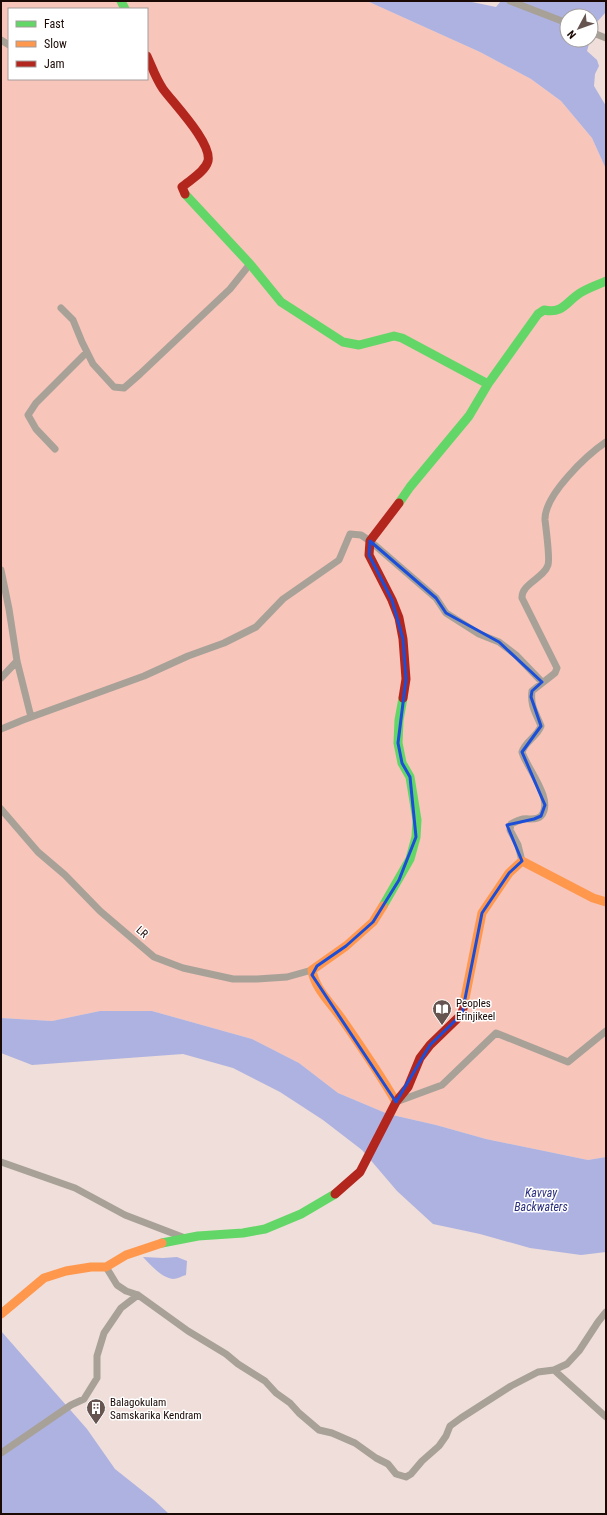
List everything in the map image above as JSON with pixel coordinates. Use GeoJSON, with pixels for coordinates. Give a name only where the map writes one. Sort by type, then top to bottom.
{"type":"FeatureCollection","features":[{"type":"Feature","properties":{"kind":"street"},"geometry":{"type":"LineString","coordinates":[[510,1],[559,20]]}},
{"type":"Feature","properties":{"kind":"street"},"geometry":{"type":"LineString","coordinates":[[148,58],[162,89],[202,139],[208,154],[209,159],[206,166],[182,187],[184,193],[250,264],[281,302],[342,342],[359,345],[394,336],[402,338],[488,384]]}},
{"type":"Feature","properties":{"kind":"street"},"geometry":{"type":"LineString","coordinates":[[61,308],[73,320],[94,364],[114,388],[124,388],[230,289],[250,264]]}},
{"type":"Feature","properties":{"kind":"street"},"geometry":{"type":"LineString","coordinates":[[396,1102],[382,1077],[345,1022],[325,997],[312,975],[312,970],[346,946],[373,922],[410,859],[416,837],[417,820],[410,777],[402,763],[398,743],[399,720],[406,679],[403,639],[399,618],[392,600],[369,555],[370,541],[392,514],[410,487],[470,416],[488,384],[538,314],[544,310],[550,312],[557,310],[577,295],[606,281]]}},
{"type":"Feature","properties":{"kind":"street"},"geometry":{"type":"LineString","coordinates":[[55,449],[36,429],[28,415],[36,403],[87,352]]}},
{"type":"Feature","properties":{"kind":"street"},"geometry":{"type":"LineString","coordinates":[[606,442],[592,452],[555,493],[545,518],[548,565],[542,573],[524,589],[521,594],[557,668],[555,673],[532,691],[532,708],[541,726],[539,732],[523,747],[522,752],[540,788],[545,805],[541,816],[534,819],[524,819],[511,824],[510,830],[518,845],[522,861],[593,898],[606,902]]}},
{"type":"Feature","properties":{"kind":"street"},"geometry":{"type":"LineString","coordinates":[[1,729],[144,676],[188,656],[224,643],[256,627],[283,599],[340,560],[350,534],[361,535],[370,541],[436,598],[446,613],[479,634],[499,642],[516,655],[542,682]]}},
{"type":"Feature","properties":{"kind":"street"},"geometry":{"type":"LineString","coordinates":[[1,570],[17,661],[31,717]]}},
{"type":"Feature","properties":{"kind":"street"},"geometry":{"type":"LineString","coordinates":[[1,678],[17,661]]}},
{"type":"Feature","properties":{"kind":"street","name":"LR"},"geometry":{"type":"LineString","coordinates":[[1,809],[38,852],[65,876],[100,911],[154,956],[183,968],[233,979],[287,977],[312,970]]}},
{"type":"Feature","properties":{"kind":"street"},"geometry":{"type":"LineString","coordinates":[[2,1313],[44,1278],[66,1271],[91,1267],[106,1267],[126,1255],[155,1244],[198,1236],[265,1230],[301,1214],[335,1194],[360,1172],[393,1111],[396,1102],[408,1087],[420,1058],[430,1045],[462,1014],[482,913],[509,873],[522,861]]}},
{"type":"Feature","properties":{"kind":"street"},"geometry":{"type":"LineString","coordinates":[[396,1102],[442,1085],[496,1033],[568,1062],[606,1031]]}},
{"type":"Feature","properties":{"kind":"street"},"geometry":{"type":"LineString","coordinates":[[1,1162],[75,1188],[125,1215],[186,1238]]}},
{"type":"Feature","properties":{"kind":"street"},"geometry":{"type":"LineString","coordinates":[[106,1267],[117,1285],[126,1291],[138,1294],[188,1331],[226,1354],[238,1364],[265,1381],[276,1393],[290,1403],[319,1430],[332,1433],[355,1443],[376,1458],[388,1464],[396,1474],[406,1477],[411,1474],[422,1461],[439,1446],[446,1436],[450,1426],[461,1418],[511,1386],[538,1372],[554,1370],[567,1364],[579,1351],[606,1312]]}},
{"type":"Feature","properties":{"kind":"street"},"geometry":{"type":"LineString","coordinates":[[1,1453],[71,1405],[84,1399],[97,1378],[97,1356],[104,1333],[121,1308],[138,1294]]}},
{"type":"Feature","properties":{"kind":"street"},"geometry":{"type":"LineString","coordinates":[[554,1370],[606,1416]]}},
{"type":"Feature","properties":{"kind":"highlighted area"},"geometry":{"type":"Polygon","coordinates":[[[370,541],[436,598],[446,613],[499,642],[542,682],[532,691],[531,697],[541,726],[522,752],[545,805],[541,816],[507,825],[522,861],[509,873],[482,913],[462,1014],[430,1045],[396,1102],[312,975],[317,966],[346,946],[373,922],[399,880],[416,837],[410,777],[402,763],[398,743],[406,679],[403,639],[392,600],[369,555],[370,541]]]}},
{"type":"Feature","properties":{"kind":"shaded area"},"geometry":{"type":"Polygon","coordinates":[[[1,1],[367,1],[480,52],[531,79],[561,101],[592,138],[606,169],[606,1157],[588,1160],[486,1139],[436,1125],[388,1114],[338,1093],[299,1063],[252,1039],[152,1011],[100,1011],[52,1021],[1,1018],[1,1]]]}},
{"type":"Feature","properties":{"kind":"water"},"geometry":{"type":"Polygon","coordinates":[[[367,1],[467,1],[496,7],[501,1],[606,1],[606,12],[599,20],[599,8],[559,8],[559,48],[588,48],[587,51],[597,60],[599,66],[595,74],[594,86],[606,106],[606,169],[592,138],[561,101],[531,79],[480,52],[367,1]]]}},
{"type":"Feature","properties":{"kind":"water","name":"Kavvay Backwaters"},"geometry":{"type":"Polygon","coordinates":[[[100,1011],[152,1011],[252,1039],[299,1063],[338,1093],[388,1114],[436,1125],[486,1139],[588,1160],[606,1157],[606,1252],[581,1255],[530,1248],[480,1234],[433,1224],[397,1191],[362,1150],[323,1120],[280,1092],[233,1068],[183,1054],[32,1065],[1,1053],[1,1018],[52,1021],[100,1011]]]}},
{"type":"Feature","properties":{"kind":"water"},"geometry":{"type":"Polygon","coordinates":[[[143,1257],[177,1257],[187,1261],[186,1275],[175,1279],[168,1278],[156,1270],[143,1257]]]}},
{"type":"Feature","properties":{"kind":"water"},"geometry":{"type":"Polygon","coordinates":[[[1,1331],[87,1429],[115,1469],[169,1514],[1,1514],[1,1331]]]}},
{"type":"Feature","properties":{"kind":"traffic: fast"},"geometry":{"type":"LineString","coordinates":[[121,1],[124,8]]}},
{"type":"Feature","properties":{"kind":"traffic: fast"},"geometry":{"type":"LineString","coordinates":[[185,194],[250,264],[281,302],[343,342],[359,345],[394,336],[402,338],[488,384]]}},
{"type":"Feature","properties":{"kind":"traffic: fast"},"geometry":{"type":"LineString","coordinates":[[399,503],[410,487],[469,416],[488,384],[538,314],[544,310],[550,311],[560,309],[575,296],[606,281]]}},
{"type":"Feature","properties":{"kind":"traffic: fast"},"geometry":{"type":"LineString","coordinates":[[383,906],[410,859],[416,837],[417,820],[410,777],[402,763],[398,743],[399,720],[403,698]]}},
{"type":"Feature","properties":{"kind":"traffic: fast"},"geometry":{"type":"LineString","coordinates":[[162,1243],[198,1236],[243,1233],[265,1229],[301,1214],[335,1194]]}},
{"type":"Feature","properties":{"kind":"traffic: slow"},"geometry":{"type":"LineString","coordinates":[[463,1008],[482,913],[509,873],[522,861],[593,898],[606,902]]}},
{"type":"Feature","properties":{"kind":"traffic: slow"},"geometry":{"type":"LineString","coordinates":[[383,906],[373,922],[346,946],[312,970],[321,991],[364,1051],[396,1102]]}},
{"type":"Feature","properties":{"kind":"traffic: slow"},"geometry":{"type":"LineString","coordinates":[[1,1314],[44,1278],[66,1271],[91,1267],[106,1267],[126,1255],[162,1243]]}},
{"type":"Feature","properties":{"kind":"traffic: jam"},"geometry":{"type":"LineString","coordinates":[[148,58],[161,85],[198,134],[208,153],[208,161],[204,169],[182,187],[185,194]]}},
{"type":"Feature","properties":{"kind":"traffic: jam"},"geometry":{"type":"LineString","coordinates":[[399,503],[370,541],[369,555],[392,600],[399,618],[403,639],[406,679],[403,698]]}},
{"type":"Feature","properties":{"kind":"traffic: jam"},"geometry":{"type":"LineString","coordinates":[[335,1194],[360,1172],[396,1102],[408,1087],[420,1058],[430,1045],[462,1014],[463,1008]]}},
{"type":"Feature","properties":{"kind":"place","name":"Peoples Erinjikeel"},"geometry":{"type":"Point","coordinates":[442,1026]}},
{"type":"Feature","properties":{"kind":"place","name":"Balagokulam Samskarika Kendram"},"geometry":{"type":"Point","coordinates":[96,1425]}}]}
